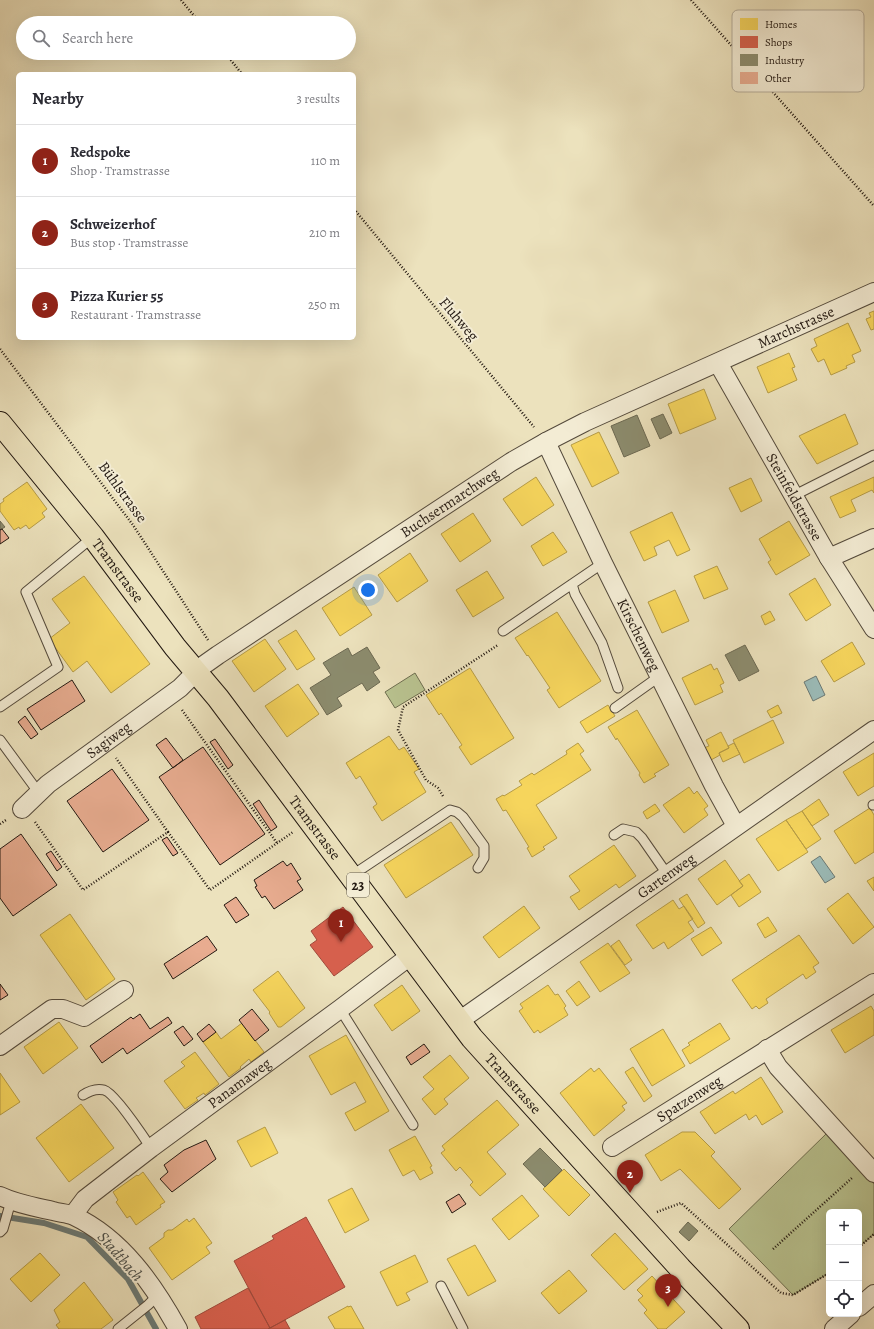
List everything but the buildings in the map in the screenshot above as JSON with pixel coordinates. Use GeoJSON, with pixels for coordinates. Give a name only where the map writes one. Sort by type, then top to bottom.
{"type":"FeatureCollection","features":[{"type":"Feature","properties":{"kind":"main road","name":"Tramstrasse"},"geometry":{"type":"LineString","coordinates":[[0,422],[93,536],[175,647],[197,672],[472,1038],[738,1329]]}},
{"type":"Feature","properties":{"kind":"street","name":"Marchstrasse"},"geometry":{"type":"LineString","coordinates":[[718,363],[874,292]]}},
{"type":"Feature","properties":{"kind":"street","name":"Buchsermarchweg"},"geometry":{"type":"LineString","coordinates":[[197,672],[218,655],[512,462],[546,442],[585,422],[718,363]]}},
{"type":"Feature","properties":{"kind":"street","name":"Steinfeldstrasse"},"geometry":{"type":"LineString","coordinates":[[718,363],[829,558],[874,628]]}},
{"type":"Feature","properties":{"kind":"street","name":"Kirschenweg"},"geometry":{"type":"LineString","coordinates":[[546,442],[603,563],[714,786],[736,826]]}},
{"type":"Feature","properties":{"kind":"street"},"geometry":{"type":"LineString","coordinates":[[829,558],[874,538]]}},
{"type":"Feature","properties":{"kind":"street","name":"Sagiweg"},"geometry":{"type":"LineString","coordinates":[[23,808],[48,784],[180,688],[197,672]]}},
{"type":"Feature","properties":{"kind":"street","name":"Gartenweg"},"geometry":{"type":"LineString","coordinates":[[459,1021],[874,730]]}},
{"type":"Feature","properties":{"kind":"street","name":"Panamaweg"},"geometry":{"type":"LineString","coordinates":[[73,1215],[84,1199],[151,1148],[340,1010],[410,956]]}},
{"type":"Feature","properties":{"kind":"street","name":"Spatzenweg"},"geometry":{"type":"LineString","coordinates":[[612,1147],[874,982]]}},
{"type":"Feature","properties":{"kind":"street"},"geometry":{"type":"LineString","coordinates":[[0,1046],[52,1010],[63,1009],[84,1018],[124,990]]}},
{"type":"Feature","properties":{"kind":"street"},"geometry":{"type":"LineString","coordinates":[[767,1049],[778,1067],[870,1169]]}},
{"type":"Feature","properties":{"kind":"street"},"geometry":{"type":"LineString","coordinates":[[6,1203],[73,1215],[100,1232],[123,1252],[141,1271],[148,1304],[178,1329]]}},
{"type":"Feature","properties":{"kind":"street"},"geometry":{"type":"LineString","coordinates":[[862,1304],[874,1294]]}},
{"type":"Feature","properties":{"kind":"street"},"geometry":{"type":"LineString","coordinates":[[834,1329],[848,1317]]}},
{"type":"Feature","properties":{"kind":"lane"},"geometry":{"type":"LineString","coordinates":[[793,496],[874,455]]}},
{"type":"Feature","properties":{"kind":"lane"},"geometry":{"type":"LineString","coordinates":[[0,707],[58,667],[26,592],[93,536]]}},
{"type":"Feature","properties":{"kind":"lane"},"geometry":{"type":"LineString","coordinates":[[503,631],[603,563]]}},
{"type":"Feature","properties":{"kind":"lane"},"geometry":{"type":"LineString","coordinates":[[572,584],[575,594],[602,643],[618,688]]}},
{"type":"Feature","properties":{"kind":"lane"},"geometry":{"type":"LineString","coordinates":[[615,708],[660,676]]}},
{"type":"Feature","properties":{"kind":"lane"},"geometry":{"type":"LineString","coordinates":[[0,740],[39,793]]}},
{"type":"Feature","properties":{"kind":"lane"},"geometry":{"type":"LineString","coordinates":[[351,876],[450,810],[457,812],[463,817],[484,846],[484,858],[478,868]]}},
{"type":"Feature","properties":{"kind":"lane"},"geometry":{"type":"LineString","coordinates":[[614,835],[623,829],[636,832],[642,838],[667,874]]}},
{"type":"Feature","properties":{"kind":"lane"},"geometry":{"type":"LineString","coordinates":[[340,1010],[413,1125]]}},
{"type":"Feature","properties":{"kind":"lane"},"geometry":{"type":"LineString","coordinates":[[83,1095],[88,1091],[95,1090],[104,1090],[109,1093],[125,1111],[151,1148]]}},
{"type":"Feature","properties":{"kind":"lane"},"geometry":{"type":"LineString","coordinates":[[0,1232],[5,1223],[6,1203]]}},
{"type":"Feature","properties":{"kind":"lane"},"geometry":{"type":"LineString","coordinates":[[441,1286],[463,1329]]}},
{"type":"Feature","properties":{"kind":"lane"},"geometry":{"type":"LineString","coordinates":[[118,1329],[148,1304]]}},
{"type":"Feature","properties":{"kind":"path"},"geometry":{"type":"LineString","coordinates":[[181,0],[194,16]]}},
{"type":"Feature","properties":{"kind":"path"},"geometry":{"type":"LineString","coordinates":[[691,0],[732,46]]}},
{"type":"Feature","properties":{"kind":"path"},"geometry":{"type":"LineString","coordinates":[[231,60],[240,72]]}},
{"type":"Feature","properties":{"kind":"path"},"geometry":{"type":"LineString","coordinates":[[773,92],[874,206]]}},
{"type":"Feature","properties":{"kind":"path","name":"Fluhweg"},"geometry":{"type":"LineString","coordinates":[[356,212],[546,442]]}},
{"type":"Feature","properties":{"kind":"path","name":"Bühlstrasse"},"geometry":{"type":"LineString","coordinates":[[0,349],[133,525],[218,655]]}},
{"type":"Feature","properties":{"kind":"path"},"geometry":{"type":"LineString","coordinates":[[450,810],[438,788],[426,780],[398,730],[403,707],[502,642]]}},
{"type":"Feature","properties":{"kind":"path"},"geometry":{"type":"LineString","coordinates":[[171,694],[277,843]]}},
{"type":"Feature","properties":{"kind":"path"},"geometry":{"type":"LineString","coordinates":[[105,743],[210,890],[309,820]]}},
{"type":"Feature","properties":{"kind":"path"},"geometry":{"type":"LineString","coordinates":[[23,808],[83,890],[168,832]]}},
{"type":"Feature","properties":{"kind":"path"},"geometry":{"type":"LineString","coordinates":[[774,1249],[870,1169]]}},
{"type":"Feature","properties":{"kind":"path"},"geometry":{"type":"LineString","coordinates":[[655,1212],[681,1203],[781,1293],[793,1295],[826,1275]]}},
{"type":"Feature","properties":{"kind":"path"},"geometry":{"type":"LineString","coordinates":[[861,1245],[874,1234]]}},
{"type":"Feature","properties":{"kind":"green space"},"geometry":{"type":"Polygon","coordinates":[[[415,673],[425,690],[395,708],[385,692],[415,673]]]}},
{"type":"Feature","properties":{"kind":"green space"},"geometry":{"type":"Polygon","coordinates":[[[827,1133],[874,1184],[874,1234],[862,1244],[862,1209],[826,1209],[826,1275],[793,1295],[729,1229],[827,1133]]]}},
{"type":"Feature","properties":{"kind":"water"},"geometry":{"type":"Polygon","coordinates":[[[816,676],[825,695],[813,701],[804,682],[816,676]]]}},
{"type":"Feature","properties":{"kind":"water"},"geometry":{"type":"Polygon","coordinates":[[[820,856],[835,877],[825,883],[811,862],[820,856]]]}},
{"type":"Feature","properties":{"kind":"waterway","name":"Stadtbach"},"geometry":{"type":"LineString","coordinates":[[0,1216],[44,1223],[87,1237],[128,1279],[156,1329]]}},
{"type":"Feature","properties":{"kind":"place","name":"Redspoke"},"geometry":{"type":"Point","coordinates":[341,942]}},
{"type":"Feature","properties":{"kind":"place","name":"Schweizerhof"},"geometry":{"type":"Point","coordinates":[630,1193]}},
{"type":"Feature","properties":{"kind":"place","name":"Pizza Kurier 55"},"geometry":{"type":"Point","coordinates":[668,1307]}}]}
